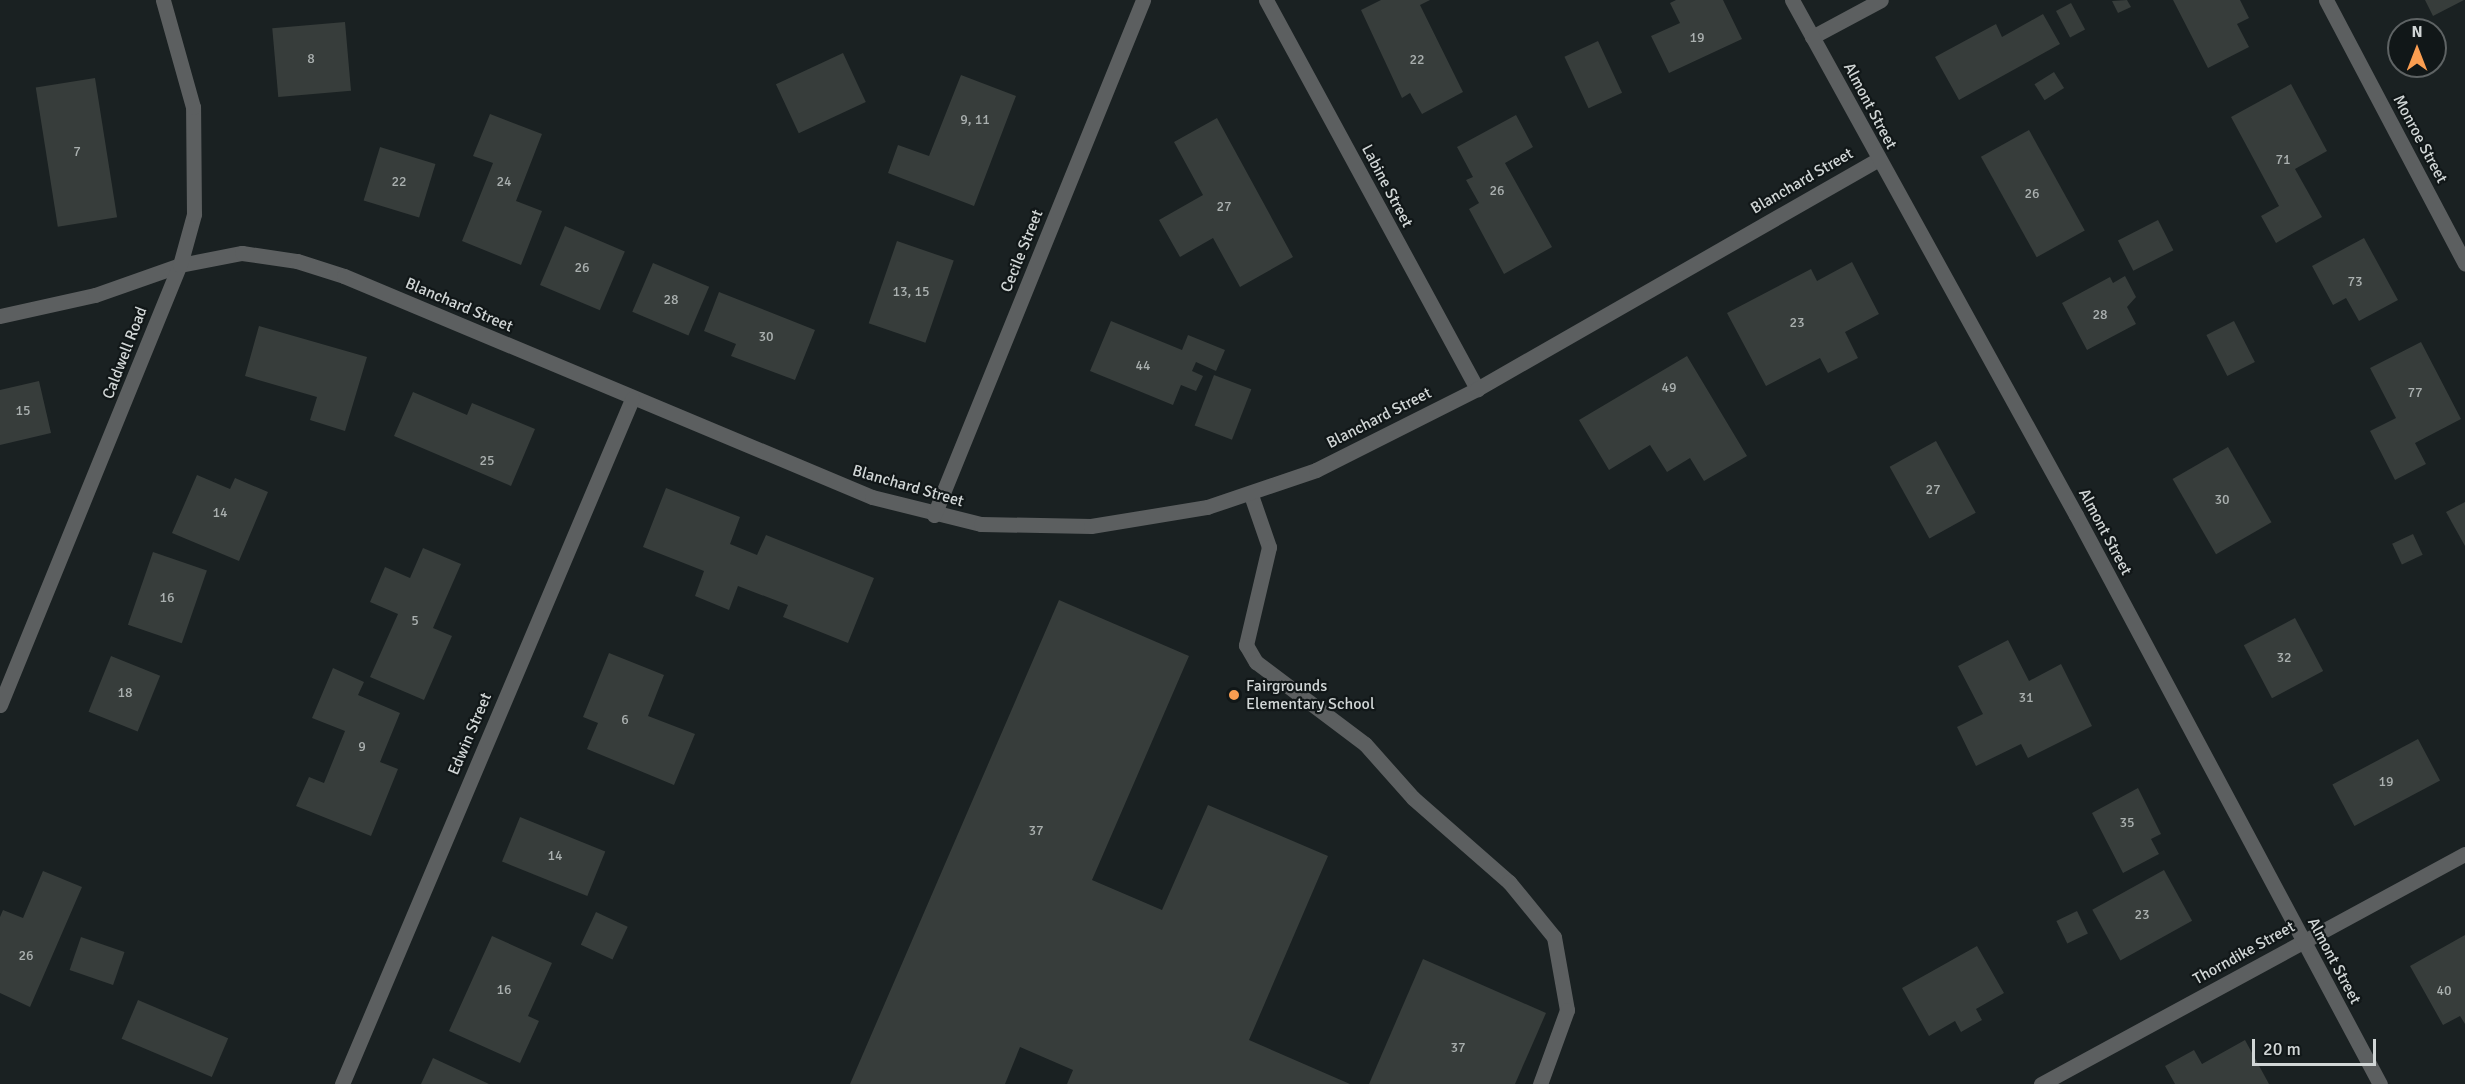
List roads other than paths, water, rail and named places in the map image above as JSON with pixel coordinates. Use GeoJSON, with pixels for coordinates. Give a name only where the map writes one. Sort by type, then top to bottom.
{"type":"FeatureCollection","features":[{"type":"Feature","properties":{"kind":"street","name":"Caldwell Road"},"geometry":{"type":"LineString","coordinates":[[0,705],[180,265],[194,214],[198,155],[193,107],[163,0]]}},
{"type":"Feature","properties":{"kind":"street","name":"Cecile Street"},"geometry":{"type":"LineString","coordinates":[[934,515],[1143,0]]}},
{"type":"Feature","properties":{"kind":"street","name":"Labine Street"},"geometry":{"type":"LineString","coordinates":[[1266,0],[1477,388]]}},
{"type":"Feature","properties":{"kind":"street","name":"Almont Street"},"geometry":{"type":"LineString","coordinates":[[1792,0],[2076,515],[2380,1084]]}},
{"type":"Feature","properties":{"kind":"street"},"geometry":{"type":"LineString","coordinates":[[1812,37],[1881,0]]}},
{"type":"Feature","properties":{"kind":"street","name":"Monroe Street"},"geometry":{"type":"LineString","coordinates":[[2326,0],[2465,264]]}},
{"type":"Feature","properties":{"kind":"street","name":"Blanchard Street"},"geometry":{"type":"LineString","coordinates":[[0,316],[95,295],[180,265],[242,254],[297,261],[354,280],[781,463],[934,515],[1025,528],[1091,526],[1251,495],[1316,470],[1477,388],[1878,159]]}},
{"type":"Feature","properties":{"kind":"street","name":"Edwin Street"},"geometry":{"type":"LineString","coordinates":[[342,1084],[632,399]]}},
{"type":"Feature","properties":{"kind":"street"},"geometry":{"type":"LineString","coordinates":[[1251,495],[1269,546],[1246,645],[1256,662],[1365,744],[1413,798],[1509,882],[1554,937],[1567,1010],[1540,1084]]}},
{"type":"Feature","properties":{"kind":"street","name":"Thorndike Street"},"geometry":{"type":"LineString","coordinates":[[2041,1084],[2465,854]]}},
{"type":"Feature","properties":{"kind":"place","name":"Fairgrounds Elementary School"},"geometry":{"type":"Point","coordinates":[1234,695]}}]}
